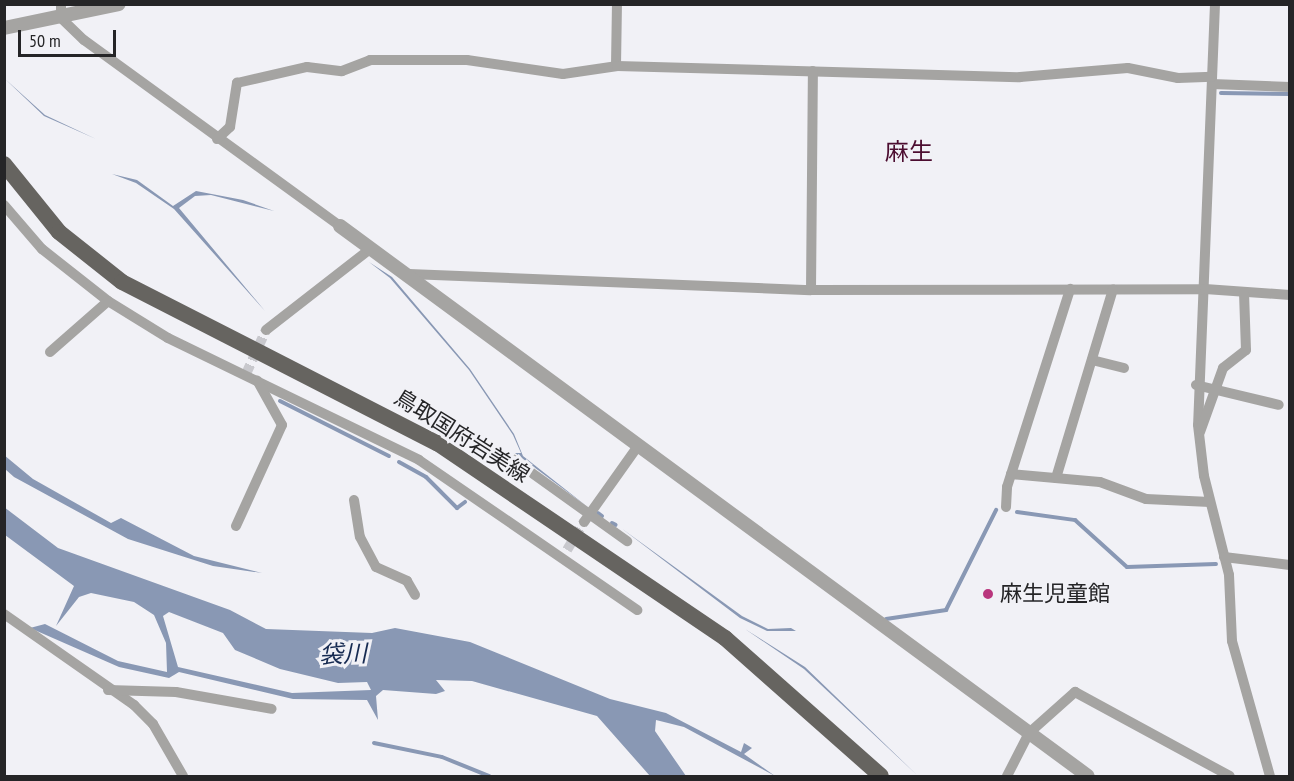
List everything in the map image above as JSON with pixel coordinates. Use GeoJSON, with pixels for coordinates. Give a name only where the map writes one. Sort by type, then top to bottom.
{"type":"FeatureCollection","features":[{"type":"Feature","properties":{"kind":"main road","name":"鳥取国府岩美線"},"geometry":{"type":"LineString","coordinates":[[4,164],[59,232],[114,276],[389,415],[464,460],[724,638],[881,777]]}},
{"type":"Feature","properties":{"kind":"street"},"geometry":{"type":"LineString","coordinates":[[4,28],[61,11],[119,4]]}},
{"type":"Feature","properties":{"kind":"street"},"geometry":{"type":"LineString","coordinates":[[615,66],[617,4]]}},
{"type":"Feature","properties":{"kind":"street"},"geometry":{"type":"LineString","coordinates":[[1215,4],[1205,289],[1196,385],[1199,435],[1210,502],[1224,557],[1232,641],[1270,777]]}},
{"type":"Feature","properties":{"kind":"street"},"geometry":{"type":"LineString","coordinates":[[61,11],[217,139],[370,249],[410,274],[638,446],[1088,777]]}},
{"type":"Feature","properties":{"kind":"street"},"geometry":{"type":"LineString","coordinates":[[217,139],[230,127],[237,83],[307,67],[334,72],[370,60],[467,60],[563,74],[615,66],[718,73],[813,71],[1020,77],[1128,68],[1178,78],[1290,87]]}},
{"type":"Feature","properties":{"kind":"street"},"geometry":{"type":"LineString","coordinates":[[811,290],[813,71]]}},
{"type":"Feature","properties":{"kind":"street"},"geometry":{"type":"LineString","coordinates":[[4,206],[42,249],[108,301],[168,338],[419,460],[564,553],[637,610]]}},
{"type":"Feature","properties":{"kind":"street"},"geometry":{"type":"LineString","coordinates":[[266,330],[370,249]]}},
{"type":"Feature","properties":{"kind":"street"},"geometry":{"type":"LineString","coordinates":[[410,274],[811,290],[1205,289],[1290,295]]}},
{"type":"Feature","properties":{"kind":"street"},"geometry":{"type":"LineString","coordinates":[[1006,507],[1011,474],[1070,289]]}},
{"type":"Feature","properties":{"kind":"street"},"geometry":{"type":"LineString","coordinates":[[1056,478],[1113,289]]}},
{"type":"Feature","properties":{"kind":"street"},"geometry":{"type":"LineString","coordinates":[[1199,435],[1219,389],[1223,368],[1246,350],[1244,293]]}},
{"type":"Feature","properties":{"kind":"street"},"geometry":{"type":"LineString","coordinates":[[50,352],[108,301]]}},
{"type":"Feature","properties":{"kind":"street"},"geometry":{"type":"LineString","coordinates":[[1092,360],[1124,369]]}},
{"type":"Feature","properties":{"kind":"street"},"geometry":{"type":"LineString","coordinates":[[236,526],[282,425],[257,380]]}},
{"type":"Feature","properties":{"kind":"street"},"geometry":{"type":"LineString","coordinates":[[1196,385],[1279,405]]}},
{"type":"Feature","properties":{"kind":"street"},"geometry":{"type":"LineString","coordinates":[[587,519],[638,446]]}},
{"type":"Feature","properties":{"kind":"street"},"geometry":{"type":"LineString","coordinates":[[511,458],[587,519],[627,541]]}},
{"type":"Feature","properties":{"kind":"street"},"geometry":{"type":"LineString","coordinates":[[1011,474],[1100,482],[1146,499],[1210,502]]}},
{"type":"Feature","properties":{"kind":"street"},"geometry":{"type":"LineString","coordinates":[[354,500],[360,537],[376,567],[408,581],[416,596]]}},
{"type":"Feature","properties":{"kind":"street"},"geometry":{"type":"LineString","coordinates":[[1224,557],[1290,565]]}},
{"type":"Feature","properties":{"kind":"street"},"geometry":{"type":"LineString","coordinates":[[4,614],[153,724],[183,777]]}},
{"type":"Feature","properties":{"kind":"street"},"geometry":{"type":"LineString","coordinates":[[108,690],[176,692],[272,709]]}},
{"type":"Feature","properties":{"kind":"street"},"geometry":{"type":"LineString","coordinates":[[1007,777],[1029,733],[1081,693],[1230,777]]}},
{"type":"Feature","properties":{"kind":"water"},"geometry":{"type":"Polygon","coordinates":[[[4,78],[45,115],[96,139],[44,116],[4,78]]]}},
{"type":"Feature","properties":{"kind":"water"},"geometry":{"type":"Polygon","coordinates":[[[112,174],[137,180],[173,206],[196,191],[243,200],[274,211],[211,195],[195,196],[179,208],[265,311],[174,209],[136,183],[112,174]]]}},
{"type":"Feature","properties":{"kind":"water"},"geometry":{"type":"Polygon","coordinates":[[[369,262],[392,277],[470,369],[514,434],[523,456],[589,508],[515,453],[521,453],[513,435],[469,370],[390,278],[369,262]]]}},
{"type":"Feature","properties":{"kind":"water"},"geometry":{"type":"Polygon","coordinates":[[[4,455],[33,479],[111,523],[121,518],[194,556],[262,573],[213,566],[128,539],[14,477],[5,469],[4,455]]]}},
{"type":"Feature","properties":{"kind":"water","name":"袋川"},"geometry":{"type":"Polygon","coordinates":[[[4,507],[58,548],[230,610],[266,629],[372,633],[395,628],[470,642],[610,699],[666,713],[741,752],[744,743],[752,748],[744,754],[775,776],[684,727],[656,720],[655,731],[686,776],[650,776],[597,716],[472,681],[436,680],[445,691],[436,694],[383,690],[376,696],[378,720],[367,700],[293,699],[179,672],[169,678],[119,667],[30,628],[45,624],[118,661],[167,672],[166,643],[154,615],[134,602],[91,593],[79,597],[56,626],[74,586],[5,535],[4,507]],[[169,612],[163,616],[178,667],[292,693],[371,690],[367,682],[338,683],[280,669],[235,650],[223,633],[169,612]]]}},
{"type":"Feature","properties":{"kind":"water"},"geometry":{"type":"Polygon","coordinates":[[[621,528],[742,616],[768,629],[791,628],[796,631],[767,631],[740,618],[621,528]]]}},
{"type":"Feature","properties":{"kind":"water"},"geometry":{"type":"Polygon","coordinates":[[[745,629],[805,667],[918,776],[804,669],[745,629]]]}},
{"type":"Feature","properties":{"kind":"waterway"},"geometry":{"type":"LineString","coordinates":[[1221,93],[1290,94]]}},
{"type":"Feature","properties":{"kind":"waterway"},"geometry":{"type":"LineString","coordinates":[[280,401],[389,456]]}},
{"type":"Feature","properties":{"kind":"waterway"},"geometry":{"type":"LineString","coordinates":[[399,462],[426,477],[457,508],[465,502]]}},
{"type":"Feature","properties":{"kind":"waterway"},"geometry":{"type":"LineString","coordinates":[[886,619],[946,610],[996,510]]}},
{"type":"Feature","properties":{"kind":"waterway"},"geometry":{"type":"LineString","coordinates":[[1017,512],[1075,520],[1127,567],[1216,564]]}},
{"type":"Feature","properties":{"kind":"waterway"},"geometry":{"type":"LineString","coordinates":[[598,513],[602,516]]}},
{"type":"Feature","properties":{"kind":"waterway"},"geometry":{"type":"LineString","coordinates":[[612,523],[616,525]]}},
{"type":"Feature","properties":{"kind":"waterway"},"geometry":{"type":"LineString","coordinates":[[374,743],[442,757],[489,776]]}},
{"type":"Feature","properties":{"kind":"tunnel"},"geometry":{"type":"LineString","coordinates":[[246,374],[266,330]]}},
{"type":"Feature","properties":{"kind":"tunnel"},"geometry":{"type":"LineString","coordinates":[[567,550],[584,522]]}},
{"type":"Feature","properties":{"kind":"place","name":"麻生児童館"},"geometry":{"type":"Point","coordinates":[988,594]}},
{"type":"Feature","properties":{"kind":"district","name":"麻生"},"geometry":{"type":"Point","coordinates":[909,152]}}]}
